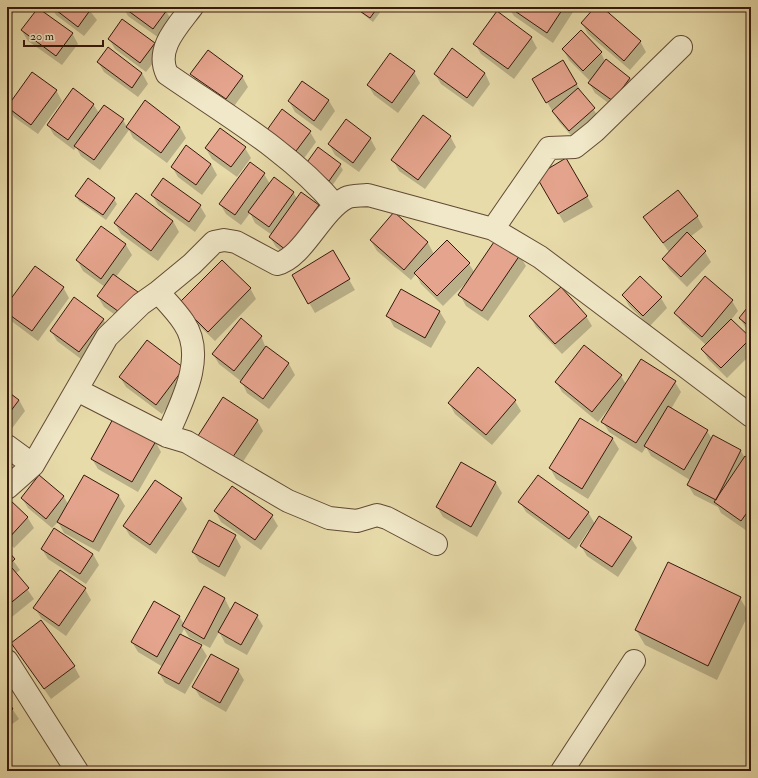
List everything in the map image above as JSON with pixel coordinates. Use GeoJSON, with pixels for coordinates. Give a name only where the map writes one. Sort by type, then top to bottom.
{"type":"FeatureCollection","features":[{"type":"Feature","properties":{"kind":"street"},"geometry":{"type":"LineString","coordinates":[[192,7],[165,46],[162,64],[167,74],[286,159],[320,187],[335,205]]}},
{"type":"Feature","properties":{"kind":"street"},"geometry":{"type":"LineString","coordinates":[[493,229],[549,148],[576,147],[595,131],[681,47]]}},
{"type":"Feature","properties":{"kind":"street"},"geometry":{"type":"LineString","coordinates":[[7,488],[33,465],[107,337],[141,304],[192,264],[214,242],[224,240],[236,242],[277,264],[283,262],[297,249],[335,205],[348,197],[368,195],[493,229],[540,257],[751,416]]}},
{"type":"Feature","properties":{"kind":"street"},"geometry":{"type":"LineString","coordinates":[[158,292],[185,324],[194,350],[190,374],[167,436]]}},
{"type":"Feature","properties":{"kind":"street"},"geometry":{"type":"LineString","coordinates":[[77,390],[167,436],[187,442],[288,501],[329,518],[357,521],[376,515],[387,518],[436,544]]}},
{"type":"Feature","properties":{"kind":"street"},"geometry":{"type":"LineString","coordinates":[[7,446],[33,465]]}},
{"type":"Feature","properties":{"kind":"street"},"geometry":{"type":"LineString","coordinates":[[7,661],[77,771]]}},
{"type":"Feature","properties":{"kind":"street"},"geometry":{"type":"LineString","coordinates":[[562,771],[634,661]]}},
{"type":"Feature","properties":{"kind":"building"},"geometry":{"type":"Polygon","coordinates":[[[52,7],[89,7],[91,9],[78,27],[52,7]]]}},
{"type":"Feature","properties":{"kind":"building"},"geometry":{"type":"Polygon","coordinates":[[[123,7],[162,7],[167,10],[153,29],[123,7]]]}},
{"type":"Feature","properties":{"kind":"building"},"geometry":{"type":"Polygon","coordinates":[[[354,7],[378,7],[370,18],[354,7]]]}},
{"type":"Feature","properties":{"kind":"building"},"geometry":{"type":"Polygon","coordinates":[[[509,7],[564,7],[547,33],[509,7]]]}},
{"type":"Feature","properties":{"kind":"building"},"geometry":{"type":"Polygon","coordinates":[[[595,7],[602,7],[641,41],[624,61],[581,23],[595,7]]]}},
{"type":"Feature","properties":{"kind":"building"},"geometry":{"type":"Polygon","coordinates":[[[38,8],[73,33],[56,56],[21,30],[38,8]]]}},
{"type":"Feature","properties":{"kind":"building"},"geometry":{"type":"Polygon","coordinates":[[[497,11],[532,37],[508,69],[473,44],[497,11]]]}},
{"type":"Feature","properties":{"kind":"building"},"geometry":{"type":"Polygon","coordinates":[[[122,19],[155,43],[140,63],[108,39],[122,19]]]}},
{"type":"Feature","properties":{"kind":"building"},"geometry":{"type":"Polygon","coordinates":[[[581,30],[602,52],[583,71],[562,49],[581,30]]]}},
{"type":"Feature","properties":{"kind":"building"},"geometry":{"type":"Polygon","coordinates":[[[108,47],[142,73],[132,88],[97,62],[108,47]]]}},
{"type":"Feature","properties":{"kind":"building"},"geometry":{"type":"Polygon","coordinates":[[[452,48],[485,73],[467,98],[434,74],[452,48]]]}},
{"type":"Feature","properties":{"kind":"building"},"geometry":{"type":"Polygon","coordinates":[[[208,50],[243,76],[226,99],[190,74],[208,50]]]}},
{"type":"Feature","properties":{"kind":"building"},"geometry":{"type":"Polygon","coordinates":[[[390,53],[415,71],[392,103],[367,85],[390,53]]]}},
{"type":"Feature","properties":{"kind":"building"},"geometry":{"type":"Polygon","coordinates":[[[606,59],[630,78],[613,101],[588,83],[606,59]]]}},
{"type":"Feature","properties":{"kind":"building"},"geometry":{"type":"Polygon","coordinates":[[[563,60],[577,84],[546,103],[532,79],[563,60]]]}},
{"type":"Feature","properties":{"kind":"building"},"geometry":{"type":"Polygon","coordinates":[[[32,72],[57,90],[31,125],[7,107],[32,72]]]}},
{"type":"Feature","properties":{"kind":"building"},"geometry":{"type":"Polygon","coordinates":[[[302,81],[329,100],[314,121],[288,101],[302,81]]]}},
{"type":"Feature","properties":{"kind":"building"},"geometry":{"type":"Polygon","coordinates":[[[73,88],[94,104],[68,140],[47,125],[73,88]]]}},
{"type":"Feature","properties":{"kind":"building"},"geometry":{"type":"Polygon","coordinates":[[[578,88],[595,108],[569,131],[552,111],[578,88]]]}},
{"type":"Feature","properties":{"kind":"building"},"geometry":{"type":"Polygon","coordinates":[[[145,100],[180,127],[161,153],[126,127],[145,100]]]}},
{"type":"Feature","properties":{"kind":"building"},"geometry":{"type":"Polygon","coordinates":[[[104,105],[124,119],[94,160],[74,146],[104,105]]]}},
{"type":"Feature","properties":{"kind":"building"},"geometry":{"type":"Polygon","coordinates":[[[282,109],[311,131],[296,151],[267,130],[282,109]]]}},
{"type":"Feature","properties":{"kind":"building"},"geometry":{"type":"Polygon","coordinates":[[[423,115],[451,136],[418,180],[391,160],[423,115]]]}},
{"type":"Feature","properties":{"kind":"building"},"geometry":{"type":"Polygon","coordinates":[[[346,119],[371,138],[353,163],[328,144],[346,119]]]}},
{"type":"Feature","properties":{"kind":"building"},"geometry":{"type":"Polygon","coordinates":[[[220,128],[246,147],[231,167],[205,148],[220,128]]]}},
{"type":"Feature","properties":{"kind":"building"},"geometry":{"type":"Polygon","coordinates":[[[186,145],[211,164],[196,185],[171,167],[186,145]]]}},
{"type":"Feature","properties":{"kind":"building"},"geometry":{"type":"Polygon","coordinates":[[[318,147],[341,164],[329,181],[305,165],[318,147]]]}},
{"type":"Feature","properties":{"kind":"building"},"geometry":{"type":"Polygon","coordinates":[[[566,158],[588,196],[558,214],[536,176],[566,158]]]}},
{"type":"Feature","properties":{"kind":"building"},"geometry":{"type":"Polygon","coordinates":[[[250,162],[265,173],[235,215],[219,204],[250,162]]]}},
{"type":"Feature","properties":{"kind":"building"},"geometry":{"type":"Polygon","coordinates":[[[274,177],[294,192],[269,227],[248,212],[274,177]]]}},
{"type":"Feature","properties":{"kind":"building"},"geometry":{"type":"Polygon","coordinates":[[[88,178],[115,198],[103,215],[75,196],[88,178]]]}},
{"type":"Feature","properties":{"kind":"building"},"geometry":{"type":"Polygon","coordinates":[[[163,178],[201,205],[189,222],[151,195],[163,178]]]}},
{"type":"Feature","properties":{"kind":"building"},"geometry":{"type":"Polygon","coordinates":[[[678,190],[698,216],[663,243],[643,217],[678,190]]]}},
{"type":"Feature","properties":{"kind":"building"},"geometry":{"type":"Polygon","coordinates":[[[301,192],[319,205],[286,250],[269,237],[301,192]]]}},
{"type":"Feature","properties":{"kind":"building"},"geometry":{"type":"Polygon","coordinates":[[[136,193],[173,221],[151,251],[114,223],[136,193]]]}},
{"type":"Feature","properties":{"kind":"building"},"geometry":{"type":"Polygon","coordinates":[[[394,212],[428,242],[404,270],[370,240],[394,212]]]}},
{"type":"Feature","properties":{"kind":"building"},"geometry":{"type":"Polygon","coordinates":[[[101,226],[126,244],[101,279],[76,260],[101,226]]]}},
{"type":"Feature","properties":{"kind":"building"},"geometry":{"type":"Polygon","coordinates":[[[687,232],[706,251],[681,277],[662,259],[687,232]]]}},
{"type":"Feature","properties":{"kind":"building"},"geometry":{"type":"Polygon","coordinates":[[[496,239],[520,255],[482,311],[458,295],[496,239]]]}},
{"type":"Feature","properties":{"kind":"building"},"geometry":{"type":"Polygon","coordinates":[[[447,240],[470,263],[437,296],[414,273],[447,240]]]}},
{"type":"Feature","properties":{"kind":"building"},"geometry":{"type":"Polygon","coordinates":[[[333,250],[350,279],[308,304],[292,275],[333,250]]]}},
{"type":"Feature","properties":{"kind":"building"},"geometry":{"type":"Polygon","coordinates":[[[222,260],[251,288],[208,332],[179,303],[222,260]]]}},
{"type":"Feature","properties":{"kind":"building"},"geometry":{"type":"Polygon","coordinates":[[[35,266],[64,287],[32,331],[7,313],[7,304],[35,266]]]}},
{"type":"Feature","properties":{"kind":"building"},"geometry":{"type":"Polygon","coordinates":[[[113,274],[138,292],[122,314],[97,296],[113,274]]]}},
{"type":"Feature","properties":{"kind":"building"},"geometry":{"type":"Polygon","coordinates":[[[640,276],[662,297],[643,316],[622,295],[640,276]]]}},
{"type":"Feature","properties":{"kind":"building"},"geometry":{"type":"Polygon","coordinates":[[[705,276],[733,300],[702,337],[674,313],[705,276]]]}},
{"type":"Feature","properties":{"kind":"building"},"geometry":{"type":"Polygon","coordinates":[[[561,287],[587,316],[555,344],[529,316],[561,287]]]}},
{"type":"Feature","properties":{"kind":"building"},"geometry":{"type":"Polygon","coordinates":[[[401,289],[440,311],[425,338],[386,316],[401,289]]]}},
{"type":"Feature","properties":{"kind":"building"},"geometry":{"type":"Polygon","coordinates":[[[74,297],[104,319],[79,352],[50,331],[74,297]]]}},
{"type":"Feature","properties":{"kind":"building"},"geometry":{"type":"Polygon","coordinates":[[[751,303],[751,328],[739,318],[751,303]]]}},
{"type":"Feature","properties":{"kind":"building"},"geometry":{"type":"Polygon","coordinates":[[[241,318],[262,336],[234,371],[212,354],[241,318]]]}},
{"type":"Feature","properties":{"kind":"building"},"geometry":{"type":"Polygon","coordinates":[[[731,319],[751,338],[721,368],[701,349],[731,319]]]}},
{"type":"Feature","properties":{"kind":"building"},"geometry":{"type":"Polygon","coordinates":[[[147,340],[184,368],[156,405],[119,377],[147,340]]]}},
{"type":"Feature","properties":{"kind":"building"},"geometry":{"type":"Polygon","coordinates":[[[584,345],[622,375],[592,412],[555,382],[584,345]]]}},
{"type":"Feature","properties":{"kind":"building"},"geometry":{"type":"Polygon","coordinates":[[[266,346],[289,363],[263,399],[240,382],[266,346]]]}},
{"type":"Feature","properties":{"kind":"building"},"geometry":{"type":"Polygon","coordinates":[[[641,359],[676,381],[636,443],[601,422],[641,359]]]}},
{"type":"Feature","properties":{"kind":"building"},"geometry":{"type":"Polygon","coordinates":[[[478,367],[516,400],[486,435],[448,403],[478,367]]]}},
{"type":"Feature","properties":{"kind":"building"},"geometry":{"type":"Polygon","coordinates":[[[7,391],[19,400],[7,416],[7,391]]]}},
{"type":"Feature","properties":{"kind":"building"},"geometry":{"type":"Polygon","coordinates":[[[223,397],[258,420],[228,464],[194,442],[223,397]]]}},
{"type":"Feature","properties":{"kind":"building"},"geometry":{"type":"Polygon","coordinates":[[[668,406],[708,430],[684,470],[644,446],[668,406]]]}},
{"type":"Feature","properties":{"kind":"building"},"geometry":{"type":"Polygon","coordinates":[[[114,417],[156,441],[132,482],[91,459],[114,417]]]}},
{"type":"Feature","properties":{"kind":"building"},"geometry":{"type":"Polygon","coordinates":[[[580,418],[613,438],[582,489],[549,468],[580,418]]]}},
{"type":"Feature","properties":{"kind":"building"},"geometry":{"type":"Polygon","coordinates":[[[713,435],[741,450],[716,500],[687,485],[713,435]]]}},
{"type":"Feature","properties":{"kind":"building"},"geometry":{"type":"Polygon","coordinates":[[[745,456],[751,460],[751,507],[741,521],[714,502],[745,456]]]}},
{"type":"Feature","properties":{"kind":"building"},"geometry":{"type":"Polygon","coordinates":[[[461,462],[496,482],[471,527],[436,507],[461,462]]]}},
{"type":"Feature","properties":{"kind":"building"},"geometry":{"type":"Polygon","coordinates":[[[39,475],[64,496],[46,519],[21,498],[39,475]]]}},
{"type":"Feature","properties":{"kind":"building"},"geometry":{"type":"Polygon","coordinates":[[[84,475],[119,495],[93,542],[57,522],[84,475]]]}},
{"type":"Feature","properties":{"kind":"building"},"geometry":{"type":"Polygon","coordinates":[[[538,475],[589,512],[569,539],[518,502],[538,475]]]}},
{"type":"Feature","properties":{"kind":"building"},"geometry":{"type":"Polygon","coordinates":[[[155,480],[182,498],[150,545],[123,526],[155,480]]]}},
{"type":"Feature","properties":{"kind":"building"},"geometry":{"type":"Polygon","coordinates":[[[232,486],[273,515],[255,540],[214,511],[232,486]]]}},
{"type":"Feature","properties":{"kind":"building"},"geometry":{"type":"Polygon","coordinates":[[[9,499],[28,517],[8,539],[7,500],[9,499]]]}},
{"type":"Feature","properties":{"kind":"building"},"geometry":{"type":"Polygon","coordinates":[[[599,516],[632,537],[612,567],[580,546],[599,516]]]}},
{"type":"Feature","properties":{"kind":"building"},"geometry":{"type":"Polygon","coordinates":[[[209,520],[236,535],[219,567],[192,552],[209,520]]]}},
{"type":"Feature","properties":{"kind":"building"},"geometry":{"type":"Polygon","coordinates":[[[54,528],[93,554],[80,574],[41,549],[54,528]]]}},
{"type":"Feature","properties":{"kind":"building"},"geometry":{"type":"Polygon","coordinates":[[[7,550],[15,559],[7,566],[7,550]]]}},
{"type":"Feature","properties":{"kind":"building"},"geometry":{"type":"Polygon","coordinates":[[[668,562],[741,597],[708,666],[635,630],[668,562]]]}},
{"type":"Feature","properties":{"kind":"building"},"geometry":{"type":"Polygon","coordinates":[[[12,568],[29,588],[7,606],[7,572],[12,568]]]}},
{"type":"Feature","properties":{"kind":"building"},"geometry":{"type":"Polygon","coordinates":[[[60,570],[86,588],[59,626],[33,608],[60,570]]]}},
{"type":"Feature","properties":{"kind":"building"},"geometry":{"type":"Polygon","coordinates":[[[204,586],[225,598],[204,639],[182,626],[204,586]]]}},
{"type":"Feature","properties":{"kind":"building"},"geometry":{"type":"Polygon","coordinates":[[[154,601],[180,616],[157,657],[131,642],[154,601]]]}},
{"type":"Feature","properties":{"kind":"building"},"geometry":{"type":"Polygon","coordinates":[[[235,602],[258,615],[241,645],[218,632],[235,602]]]}},
{"type":"Feature","properties":{"kind":"building"},"geometry":{"type":"Polygon","coordinates":[[[41,620],[75,666],[44,689],[11,643],[41,620]]]}},
{"type":"Feature","properties":{"kind":"building"},"geometry":{"type":"Polygon","coordinates":[[[180,634],[202,645],[179,684],[158,673],[180,634]]]}},
{"type":"Feature","properties":{"kind":"building"},"geometry":{"type":"Polygon","coordinates":[[[211,654],[239,669],[220,703],[192,687],[211,654]]]}},
{"type":"Feature","properties":{"kind":"building"},"geometry":{"type":"Polygon","coordinates":[[[7,700],[13,709],[7,713],[7,700]]]}}]}
